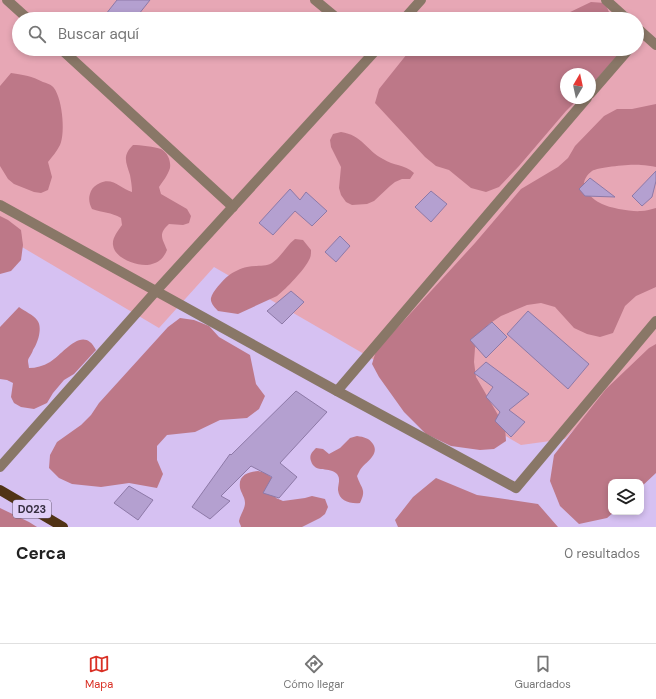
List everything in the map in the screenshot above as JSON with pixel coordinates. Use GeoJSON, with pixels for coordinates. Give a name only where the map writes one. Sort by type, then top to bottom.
{"type":"FeatureCollection","features":[{"type":"Feature","properties":{"kind":"main road","name":"D023"},"geometry":{"type":"LineString","coordinates":[[0,490],[63,527]]}},
{"type":"Feature","properties":{"kind":"street"},"geometry":{"type":"LineString","coordinates":[[7,0],[20,12]]}},
{"type":"Feature","properties":{"kind":"street"},"geometry":{"type":"LineString","coordinates":[[315,0],[330,12]]}},
{"type":"Feature","properties":{"kind":"street"},"geometry":{"type":"LineString","coordinates":[[410,12],[421,0]]}},
{"type":"Feature","properties":{"kind":"street"},"geometry":{"type":"LineString","coordinates":[[606,0],[619,12]]}},
{"type":"Feature","properties":{"kind":"street"},"geometry":{"type":"LineString","coordinates":[[644,37],[656,45]]}},
{"type":"Feature","properties":{"kind":"street"},"geometry":{"type":"LineString","coordinates":[[69,56],[233,207]]}},
{"type":"Feature","properties":{"kind":"street"},"geometry":{"type":"LineString","coordinates":[[0,467],[156,291],[370,56]]}},
{"type":"Feature","properties":{"kind":"street"},"geometry":{"type":"LineString","coordinates":[[596,87],[623,56]]}},
{"type":"Feature","properties":{"kind":"street"},"geometry":{"type":"LineString","coordinates":[[337,391],[582,104]]}},
{"type":"Feature","properties":{"kind":"street"},"geometry":{"type":"LineString","coordinates":[[0,205],[516,488],[656,321]]}},
{"type":"Feature","properties":{"kind":"shaded area"},"geometry":{"type":"Polygon","coordinates":[[[0,0],[656,0],[656,345],[565,439],[521,445],[214,267],[159,328],[0,234],[0,0]]]}},
{"type":"Feature","properties":{"kind":"shaded area"},"geometry":{"type":"Polygon","coordinates":[[[591,2],[605,3],[609,12],[570,12],[591,2]]]}},
{"type":"Feature","properties":{"kind":"shaded area"},"geometry":{"type":"Polygon","coordinates":[[[405,56],[616,56],[596,80],[596,68],[560,68],[560,104],[573,104],[499,187],[486,192],[471,188],[449,170],[436,166],[425,157],[375,103],[379,89],[405,56]]]}},
{"type":"Feature","properties":{"kind":"shaded area"},"geometry":{"type":"Polygon","coordinates":[[[11,73],[31,77],[51,85],[55,90],[61,105],[63,123],[62,139],[59,147],[48,162],[52,177],[48,190],[41,193],[34,192],[14,184],[8,179],[0,166],[0,86],[11,73]]]}},
{"type":"Feature","properties":{"kind":"shaded area"},"geometry":{"type":"Polygon","coordinates":[[[656,104],[656,167],[631,165],[608,167],[592,171],[585,180],[584,187],[590,196],[599,203],[621,209],[637,211],[645,211],[656,208],[656,287],[636,296],[625,306],[613,333],[600,337],[587,334],[574,328],[555,307],[541,303],[527,305],[501,316],[489,324],[480,335],[475,348],[474,362],[476,377],[505,427],[506,441],[494,449],[480,450],[451,446],[426,434],[404,412],[379,377],[372,364],[376,351],[475,243],[521,189],[558,167],[568,158],[575,146],[604,116],[617,109],[632,109],[656,104]]]}},
{"type":"Feature","properties":{"kind":"shaded area"},"geometry":{"type":"Polygon","coordinates":[[[341,132],[359,139],[383,159],[406,168],[414,173],[410,179],[402,179],[395,182],[374,201],[367,204],[352,205],[346,202],[341,195],[339,188],[341,167],[331,147],[330,140],[333,134],[341,132]]]}},
{"type":"Feature","properties":{"kind":"shaded area"},"geometry":{"type":"Polygon","coordinates":[[[133,145],[158,148],[166,153],[170,163],[170,168],[167,176],[159,187],[161,194],[187,209],[191,216],[189,223],[183,225],[169,224],[166,227],[162,233],[162,236],[167,250],[166,253],[159,261],[147,265],[141,265],[129,261],[118,254],[113,245],[113,240],[122,225],[121,218],[92,209],[89,200],[91,191],[95,186],[109,181],[132,192],[126,156],[127,152],[133,145]]]}},
{"type":"Feature","properties":{"kind":"shaded area"},"geometry":{"type":"Polygon","coordinates":[[[0,216],[21,230],[23,245],[21,260],[11,271],[0,274],[0,216]]]}},
{"type":"Feature","properties":{"kind":"shaded area"},"geometry":{"type":"Polygon","coordinates":[[[295,239],[303,240],[311,250],[311,257],[299,274],[281,293],[238,314],[218,311],[211,302],[211,298],[218,286],[226,278],[242,268],[272,263],[295,239]]]}},
{"type":"Feature","properties":{"kind":"shaded area"},"geometry":{"type":"Polygon","coordinates":[[[19,307],[36,318],[40,327],[38,339],[28,360],[29,368],[45,365],[67,347],[79,340],[85,340],[91,343],[96,350],[74,374],[64,380],[47,403],[34,409],[21,407],[14,403],[11,397],[13,383],[0,379],[0,327],[19,307]]]}},
{"type":"Feature","properties":{"kind":"shaded area"},"geometry":{"type":"Polygon","coordinates":[[[180,318],[194,320],[209,326],[219,337],[250,355],[256,384],[265,396],[259,409],[247,418],[220,420],[195,432],[167,435],[157,446],[157,460],[163,474],[157,488],[129,483],[101,487],[72,484],[59,478],[49,468],[50,455],[57,442],[81,425],[91,415],[99,403],[168,327],[180,318]]]}},
{"type":"Feature","properties":{"kind":"shaded area"},"geometry":{"type":"Polygon","coordinates":[[[656,344],[656,473],[644,484],[644,479],[608,479],[608,515],[610,515],[607,518],[579,524],[560,506],[550,481],[554,455],[606,389],[649,348],[656,344]]]}},
{"type":"Feature","properties":{"kind":"shaded area"},"geometry":{"type":"Polygon","coordinates":[[[357,436],[370,440],[375,448],[375,452],[362,467],[357,476],[363,489],[363,495],[360,503],[349,502],[340,497],[338,490],[339,480],[337,474],[331,470],[319,469],[313,465],[310,457],[316,448],[323,449],[329,454],[340,448],[350,438],[357,436]]]}},
{"type":"Feature","properties":{"kind":"shaded area"},"geometry":{"type":"Polygon","coordinates":[[[258,471],[266,473],[272,478],[273,491],[276,498],[283,501],[312,496],[325,499],[328,507],[325,514],[302,527],[241,527],[239,521],[245,503],[240,488],[241,480],[247,473],[258,471]]]}},
{"type":"Feature","properties":{"kind":"shaded area"},"geometry":{"type":"Polygon","coordinates":[[[436,478],[477,495],[538,504],[558,527],[398,527],[395,520],[413,497],[436,478]]]}},
{"type":"Feature","properties":{"kind":"shaded area"},"geometry":{"type":"Polygon","coordinates":[[[0,508],[29,522],[37,527],[0,527],[0,508]]]}},
{"type":"Feature","properties":{"kind":"building"},"geometry":{"type":"Polygon","coordinates":[[[117,0],[150,0],[141,12],[108,12],[117,0]]]}},
{"type":"Feature","properties":{"kind":"building"},"geometry":{"type":"Polygon","coordinates":[[[656,171],[656,181],[652,197],[642,206],[632,196],[656,171]]]}},
{"type":"Feature","properties":{"kind":"building"},"geometry":{"type":"Polygon","coordinates":[[[590,178],[615,197],[585,196],[579,189],[590,178]]]}},
{"type":"Feature","properties":{"kind":"building"},"geometry":{"type":"Polygon","coordinates":[[[290,189],[300,200],[306,192],[327,211],[312,226],[295,211],[273,235],[259,223],[290,189]]]}},
{"type":"Feature","properties":{"kind":"building"},"geometry":{"type":"Polygon","coordinates":[[[431,191],[447,204],[431,222],[415,207],[431,191]]]}},
{"type":"Feature","properties":{"kind":"building"},"geometry":{"type":"Polygon","coordinates":[[[340,236],[350,246],[336,262],[325,252],[340,236]]]}},
{"type":"Feature","properties":{"kind":"building"},"geometry":{"type":"Polygon","coordinates":[[[291,291],[304,302],[282,324],[267,311],[291,291]]]}},
{"type":"Feature","properties":{"kind":"building"},"geometry":{"type":"Polygon","coordinates":[[[528,311],[589,364],[568,389],[507,334],[528,311]]]}},
{"type":"Feature","properties":{"kind":"building"},"geometry":{"type":"Polygon","coordinates":[[[492,322],[507,337],[486,358],[470,340],[492,322]]]}},
{"type":"Feature","properties":{"kind":"building"},"geometry":{"type":"Polygon","coordinates":[[[486,362],[529,394],[509,410],[525,422],[511,437],[495,421],[500,412],[486,397],[493,387],[474,373],[486,362]]]}},
{"type":"Feature","properties":{"kind":"building"},"geometry":{"type":"Polygon","coordinates":[[[296,391],[327,412],[280,463],[297,477],[279,498],[263,493],[272,477],[251,466],[221,496],[230,501],[210,519],[192,507],[230,454],[231,455],[296,391]]]}},
{"type":"Feature","properties":{"kind":"building"},"geometry":{"type":"Polygon","coordinates":[[[129,486],[153,500],[138,520],[114,503],[129,486]]]}}]}
